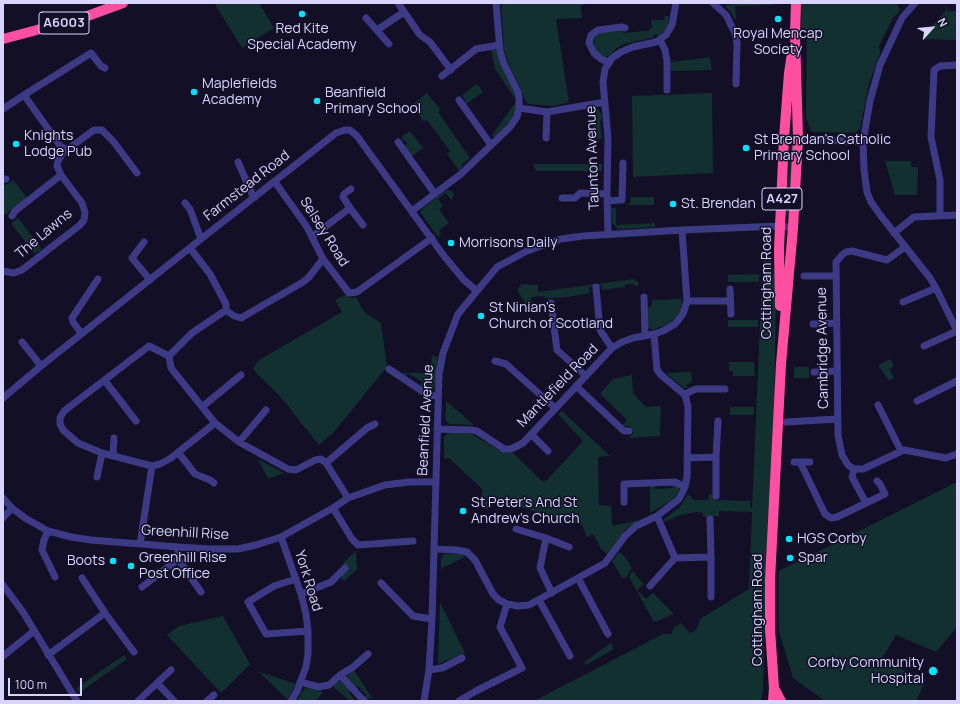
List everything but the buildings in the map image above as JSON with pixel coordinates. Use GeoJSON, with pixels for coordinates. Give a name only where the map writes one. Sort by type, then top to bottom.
{"type":"FeatureCollection","features":[{"type":"Feature","properties":{"kind":"highway","name":"A6003"},"geometry":{"type":"LineString","coordinates":[[3,39],[82,18],[123,3]]}},
{"type":"Feature","properties":{"kind":"highway","name":"Cottingham Road"},"geometry":{"type":"LineString","coordinates":[[773,701],[774,688],[770,629],[770,580],[781,364],[793,228],[798,138],[795,35],[796,3]]}},
{"type":"Feature","properties":{"kind":"highway","name":"Cottingham Road"},"geometry":{"type":"LineString","coordinates":[[781,364],[779,249],[788,73],[795,35]]}},
{"type":"Feature","properties":{"kind":"highway","name":"Cottingham Road"},"geometry":{"type":"LineString","coordinates":[[774,688],[781,701]]}},
{"type":"Feature","properties":{"kind":"street"},"geometry":{"type":"LineString","coordinates":[[398,3],[420,35],[430,42],[451,70]]}},
{"type":"Feature","properties":{"kind":"street"},"geometry":{"type":"LineString","coordinates":[[412,211],[461,174],[514,122],[519,108],[518,92],[504,64],[499,46],[496,3]]}},
{"type":"Feature","properties":{"kind":"street"},"geometry":{"type":"LineString","coordinates":[[625,28],[621,27],[598,30],[591,35],[591,48],[598,57],[608,62],[628,48],[660,40],[666,35],[672,25],[676,3]]}},
{"type":"Feature","properties":{"kind":"street"},"geometry":{"type":"LineString","coordinates":[[713,3],[726,15],[735,32],[737,42],[736,84]]}},
{"type":"Feature","properties":{"kind":"street"},"geometry":{"type":"LineString","coordinates":[[915,3],[902,18],[880,65],[870,101],[864,142],[864,170],[867,192],[871,202],[936,288],[957,331],[924,346]]}},
{"type":"Feature","properties":{"kind":"street"},"geometry":{"type":"LineString","coordinates":[[377,30],[404,12]]}},
{"type":"Feature","properties":{"kind":"street"},"geometry":{"type":"LineString","coordinates":[[366,18],[389,44]]}},
{"type":"Feature","properties":{"kind":"street"},"geometry":{"type":"LineString","coordinates":[[660,40],[665,50],[667,61],[667,90]]}},
{"type":"Feature","properties":{"kind":"street"},"geometry":{"type":"LineString","coordinates":[[442,76],[476,49],[499,46]]}},
{"type":"Feature","properties":{"kind":"street"},"geometry":{"type":"LineString","coordinates":[[3,109],[24,94],[91,53],[101,66],[105,68]]}},
{"type":"Feature","properties":{"kind":"street","name":"Taunton Avenue"},"geometry":{"type":"LineString","coordinates":[[608,62],[603,75],[608,138],[608,234]]}},
{"type":"Feature","properties":{"kind":"street"},"geometry":{"type":"LineString","coordinates":[[940,216],[940,180],[931,137],[934,70],[940,66],[957,65]]}},
{"type":"Feature","properties":{"kind":"street"},"geometry":{"type":"LineString","coordinates":[[24,94],[61,147],[68,150],[94,130],[102,130],[113,141],[138,173]]}},
{"type":"Feature","properties":{"kind":"street"},"geometry":{"type":"LineString","coordinates":[[459,100],[491,145]]}},
{"type":"Feature","properties":{"kind":"street"},"geometry":{"type":"LineString","coordinates":[[519,108],[547,112],[605,102]]}},
{"type":"Feature","properties":{"kind":"street"},"geometry":{"type":"LineString","coordinates":[[546,138],[547,112]]}},
{"type":"Feature","properties":{"kind":"street","name":"Farmstead Road"},"geometry":{"type":"LineString","coordinates":[[3,398],[81,333],[336,134],[345,130],[357,135],[454,268],[464,280],[477,290]]}},
{"type":"Feature","properties":{"kind":"street"},"geometry":{"type":"LineString","coordinates":[[784,138],[864,142]]}},
{"type":"Feature","properties":{"kind":"street"},"geometry":{"type":"LineString","coordinates":[[401,143],[435,194]]}},
{"type":"Feature","properties":{"kind":"street"},"geometry":{"type":"LineString","coordinates":[[12,216],[15,211],[61,175],[57,166],[58,161],[65,149]]}},
{"type":"Feature","properties":{"kind":"street"},"geometry":{"type":"LineString","coordinates":[[238,162],[252,194],[255,197]]}},
{"type":"Feature","properties":{"kind":"street"},"geometry":{"type":"LineString","coordinates":[[562,198],[575,198],[580,193],[622,200],[623,163]]}},
{"type":"Feature","properties":{"kind":"street","name":"The Lawns"},"geometry":{"type":"LineString","coordinates":[[3,271],[14,273],[22,270],[80,225],[84,220],[85,208],[61,175]]}},
{"type":"Feature","properties":{"kind":"street","name":"Selsey Road"},"geometry":{"type":"LineString","coordinates":[[275,182],[295,208],[313,236],[323,259],[349,293],[357,292],[432,238]]}},
{"type":"Feature","properties":{"kind":"street"},"geometry":{"type":"LineString","coordinates":[[351,189],[344,194],[343,197],[364,225]]}},
{"type":"Feature","properties":{"kind":"street"},"geometry":{"type":"LineString","coordinates":[[185,203],[190,210],[201,239]]}},
{"type":"Feature","properties":{"kind":"street"},"geometry":{"type":"LineString","coordinates":[[313,236],[350,208]]}},
{"type":"Feature","properties":{"kind":"street"},"geometry":{"type":"LineString","coordinates":[[894,232],[914,217],[957,215]]}},
{"type":"Feature","properties":{"kind":"street","name":"Beanfield Avenue"},"geometry":{"type":"LineString","coordinates":[[424,701],[429,670],[432,619],[439,374],[443,353],[458,314],[497,267],[534,248],[561,239],[608,234],[682,230],[781,226],[793,228]]}},
{"type":"Feature","properties":{"kind":"street","name":"Mantlefield Road"},"geometry":{"type":"LineString","coordinates":[[437,429],[477,431],[504,448],[511,449],[523,443],[612,348],[622,342],[663,331],[676,324],[684,314],[687,301],[682,230]]}},
{"type":"Feature","properties":{"kind":"street"},"geometry":{"type":"LineString","coordinates":[[144,242],[132,258],[150,280]]}},
{"type":"Feature","properties":{"kind":"street","name":"Cambridge Avenue"},"geometry":{"type":"LineString","coordinates":[[866,503],[852,477],[854,469],[848,465],[842,455],[838,435],[836,262],[842,254],[852,251],[887,260],[905,247]]}},
{"type":"Feature","properties":{"kind":"street"},"geometry":{"type":"LineString","coordinates":[[190,248],[210,274],[226,304],[226,310]]}},
{"type":"Feature","properties":{"kind":"street"},"geometry":{"type":"LineString","coordinates":[[226,310],[234,316],[241,318],[303,282],[309,277],[323,259]]}},
{"type":"Feature","properties":{"kind":"street"},"geometry":{"type":"LineString","coordinates":[[804,276],[835,276]]}},
{"type":"Feature","properties":{"kind":"street"},"geometry":{"type":"LineString","coordinates":[[81,333],[73,322],[72,318],[98,279]]}},
{"type":"Feature","properties":{"kind":"street"},"geometry":{"type":"LineString","coordinates":[[596,287],[600,330],[612,348]]}},
{"type":"Feature","properties":{"kind":"street"},"geometry":{"type":"LineString","coordinates":[[903,302],[936,288]]}},
{"type":"Feature","properties":{"kind":"street"},"geometry":{"type":"LineString","coordinates":[[730,289],[731,314]]}},
{"type":"Feature","properties":{"kind":"street"},"geometry":{"type":"LineString","coordinates":[[645,335],[646,300]]}},
{"type":"Feature","properties":{"kind":"street"},"geometry":{"type":"LineString","coordinates":[[687,301],[730,301]]}},
{"type":"Feature","properties":{"kind":"street"},"geometry":{"type":"LineString","coordinates":[[551,303],[557,350],[586,376]]}},
{"type":"Feature","properties":{"kind":"street"},"geometry":{"type":"LineString","coordinates":[[169,356],[192,333],[226,310]]}},
{"type":"Feature","properties":{"kind":"street"},"geometry":{"type":"LineString","coordinates":[[813,324],[836,323]]}},
{"type":"Feature","properties":{"kind":"street"},"geometry":{"type":"LineString","coordinates":[[435,549],[467,552],[475,560],[494,594],[507,604],[518,606],[529,605],[605,563],[625,536],[636,526],[657,516],[679,499],[688,477],[688,407],[685,395],[657,370],[654,334]]}},
{"type":"Feature","properties":{"kind":"street"},"geometry":{"type":"LineString","coordinates":[[22,342],[40,366]]}},
{"type":"Feature","properties":{"kind":"street"},"geometry":{"type":"LineString","coordinates":[[169,356],[149,346],[64,411],[60,418],[60,424],[63,430],[78,443],[102,452],[152,466],[160,464],[178,452],[215,423]]}},
{"type":"Feature","properties":{"kind":"street"},"geometry":{"type":"LineString","coordinates":[[169,356],[171,368],[215,423],[239,442],[288,469],[296,470],[318,459],[321,459],[326,463],[348,498]]}},
{"type":"Feature","properties":{"kind":"street"},"geometry":{"type":"LineString","coordinates":[[495,361],[506,364],[555,408]]}},
{"type":"Feature","properties":{"kind":"street"},"geometry":{"type":"LineString","coordinates":[[814,372],[837,371]]}},
{"type":"Feature","properties":{"kind":"street"},"geometry":{"type":"LineString","coordinates":[[391,373],[428,395],[438,396]]}},
{"type":"Feature","properties":{"kind":"street"},"geometry":{"type":"LineString","coordinates":[[202,407],[241,375]]}},
{"type":"Feature","properties":{"kind":"street"},"geometry":{"type":"LineString","coordinates":[[918,400],[957,380]]}},
{"type":"Feature","properties":{"kind":"street"},"geometry":{"type":"LineString","coordinates":[[105,381],[136,421]]}},
{"type":"Feature","properties":{"kind":"street"},"geometry":{"type":"LineString","coordinates":[[576,386],[624,431],[629,431]]}},
{"type":"Feature","properties":{"kind":"street"},"geometry":{"type":"LineString","coordinates":[[685,395],[691,390],[696,389],[725,389]]}},
{"type":"Feature","properties":{"kind":"street"},"geometry":{"type":"LineString","coordinates":[[239,442],[266,410]]}},
{"type":"Feature","properties":{"kind":"street"},"geometry":{"type":"LineString","coordinates":[[878,410],[901,451]]}},
{"type":"Feature","properties":{"kind":"street"},"geometry":{"type":"LineString","coordinates":[[786,422],[838,419]]}},
{"type":"Feature","properties":{"kind":"street"},"geometry":{"type":"LineString","coordinates":[[715,493],[718,421]]}},
{"type":"Feature","properties":{"kind":"street"},"geometry":{"type":"LineString","coordinates":[[326,463],[367,428],[375,424]]}},
{"type":"Feature","properties":{"kind":"street"},"geometry":{"type":"LineString","coordinates":[[530,434],[546,447]]}},
{"type":"Feature","properties":{"kind":"street"},"geometry":{"type":"LineString","coordinates":[[113,455],[114,438]]}},
{"type":"Feature","properties":{"kind":"street"},"geometry":{"type":"LineString","coordinates":[[854,469],[863,469],[901,451],[910,450],[946,458],[957,454]]}},
{"type":"Feature","properties":{"kind":"street"},"geometry":{"type":"LineString","coordinates":[[97,477],[102,452]]}},
{"type":"Feature","properties":{"kind":"street"},"geometry":{"type":"LineString","coordinates":[[178,452],[195,474],[214,483]]}},
{"type":"Feature","properties":{"kind":"street"},"geometry":{"type":"LineString","coordinates":[[688,458],[716,457]]}},
{"type":"Feature","properties":{"kind":"street"},"geometry":{"type":"LineString","coordinates":[[810,462],[797,462],[828,517],[835,518],[886,494],[877,481]]}},
{"type":"Feature","properties":{"kind":"street"},"geometry":{"type":"LineString","coordinates":[[140,544],[152,466]]}},
{"type":"Feature","properties":{"kind":"street","name":"Greenhill Rise"},"geometry":{"type":"LineString","coordinates":[[12,508],[25,518],[48,531],[71,537],[178,547],[209,549],[238,548],[256,545],[281,537],[348,498],[385,485],[409,482],[435,482]]}},
{"type":"Feature","properties":{"kind":"street"},"geometry":{"type":"LineString","coordinates":[[624,502],[624,484],[675,482],[685,487]]}},
{"type":"Feature","properties":{"kind":"street"},"geometry":{"type":"LineString","coordinates":[[3,499],[12,508],[3,518]]}},
{"type":"Feature","properties":{"kind":"street"},"geometry":{"type":"LineString","coordinates":[[333,508],[352,539],[358,545],[408,539]]}},
{"type":"Feature","properties":{"kind":"street"},"geometry":{"type":"LineString","coordinates":[[657,516],[675,558]]}},
{"type":"Feature","properties":{"kind":"street"},"geometry":{"type":"LineString","coordinates":[[709,593],[711,557],[710,519]]}},
{"type":"Feature","properties":{"kind":"street"},"geometry":{"type":"LineString","coordinates":[[48,531],[42,550],[55,572]]}},
{"type":"Feature","properties":{"kind":"street"},"geometry":{"type":"LineString","coordinates":[[519,532],[546,538],[569,547]]}},
{"type":"Feature","properties":{"kind":"street","name":"York Road"},"geometry":{"type":"LineString","coordinates":[[281,537],[301,594],[308,631],[308,654],[306,667],[297,691],[291,701]]}},
{"type":"Feature","properties":{"kind":"street"},"geometry":{"type":"LineString","coordinates":[[546,538],[540,568],[552,593]]}},
{"type":"Feature","properties":{"kind":"street"},"geometry":{"type":"LineString","coordinates":[[178,547],[178,559],[198,592]]}},
{"type":"Feature","properties":{"kind":"street"},"geometry":{"type":"LineString","coordinates":[[650,586],[675,558],[711,557]]}},
{"type":"Feature","properties":{"kind":"street"},"geometry":{"type":"LineString","coordinates":[[142,587],[178,559]]}},
{"type":"Feature","properties":{"kind":"street"},"geometry":{"type":"LineString","coordinates":[[301,594],[331,582],[345,568]]}},
{"type":"Feature","properties":{"kind":"street"},"geometry":{"type":"LineString","coordinates":[[82,578],[131,651]]}},
{"type":"Feature","properties":{"kind":"street"},"geometry":{"type":"LineString","coordinates":[[578,578],[608,634]]}},
{"type":"Feature","properties":{"kind":"street"},"geometry":{"type":"LineString","coordinates":[[296,579],[274,586],[248,602],[266,634],[308,631]]}},
{"type":"Feature","properties":{"kind":"street"},"geometry":{"type":"LineString","coordinates":[[381,583],[413,616],[432,619]]}},
{"type":"Feature","properties":{"kind":"street"},"geometry":{"type":"LineString","coordinates":[[3,586],[34,631],[77,701]]}},
{"type":"Feature","properties":{"kind":"street"},"geometry":{"type":"LineString","coordinates":[[539,600],[563,637],[570,656]]}},
{"type":"Feature","properties":{"kind":"street"},"geometry":{"type":"LineString","coordinates":[[459,701],[524,670],[500,627],[507,604]]}},
{"type":"Feature","properties":{"kind":"street"},"geometry":{"type":"LineString","coordinates":[[48,655],[105,613]]}},
{"type":"Feature","properties":{"kind":"street"},"geometry":{"type":"LineString","coordinates":[[3,656],[34,631]]}},
{"type":"Feature","properties":{"kind":"street"},"geometry":{"type":"LineString","coordinates":[[300,682],[319,687],[329,685],[368,654]]}},
{"type":"Feature","properties":{"kind":"street"},"geometry":{"type":"LineString","coordinates":[[429,670],[442,668],[462,658]]}},
{"type":"Feature","properties":{"kind":"street"},"geometry":{"type":"LineString","coordinates":[[138,701],[171,670]]}},
{"type":"Feature","properties":{"kind":"street"},"geometry":{"type":"LineString","coordinates":[[340,675],[367,701]]}},
{"type":"Feature","properties":{"kind":"street"},"geometry":{"type":"LineString","coordinates":[[157,683],[174,701]]}},
{"type":"Feature","properties":{"kind":"street"},"geometry":{"type":"LineString","coordinates":[[207,701],[214,695]]}},
{"type":"Feature","properties":{"kind":"green space"},"geometry":{"type":"Polygon","coordinates":[[[214,3],[259,3],[274,28],[242,48],[214,3]]]}},
{"type":"Feature","properties":{"kind":"green space"},"geometry":{"type":"Polygon","coordinates":[[[501,3],[593,3],[581,5],[582,18],[556,19],[569,102],[554,106],[528,104],[510,67],[504,50],[501,3]]]}},
{"type":"Feature","properties":{"kind":"green space"},"geometry":{"type":"Polygon","coordinates":[[[773,3],[773,5],[735,6],[736,19],[734,19],[733,15],[725,5],[773,3]]]}},
{"type":"Feature","properties":{"kind":"green space"},"geometry":{"type":"Polygon","coordinates":[[[802,3],[897,3],[900,11],[893,18],[879,46],[880,53],[869,84],[860,129],[854,133],[811,131],[806,118],[807,33],[801,27],[802,3]]]}},
{"type":"Feature","properties":{"kind":"green space"},"geometry":{"type":"Polygon","coordinates":[[[944,3],[948,11],[957,11],[957,40],[921,39],[946,10],[944,3]]]}},
{"type":"Feature","properties":{"kind":"green space"},"geometry":{"type":"Polygon","coordinates":[[[665,16],[669,16],[668,26],[659,37],[656,34],[652,38],[624,44],[605,57],[599,54],[595,49],[593,37],[598,33],[621,30],[624,33],[648,31],[652,27],[651,20],[664,20],[665,16]]]}},
{"type":"Feature","properties":{"kind":"green space"},"geometry":{"type":"Polygon","coordinates":[[[491,49],[497,51],[516,98],[495,69],[491,49]]]}},
{"type":"Feature","properties":{"kind":"green space"},"geometry":{"type":"Polygon","coordinates":[[[710,57],[712,70],[671,71],[671,62],[710,57]]]}},
{"type":"Feature","properties":{"kind":"green space"},"geometry":{"type":"Polygon","coordinates":[[[477,84],[483,92],[464,104],[466,101],[462,95],[477,84]]]}},
{"type":"Feature","properties":{"kind":"green space"},"geometry":{"type":"Polygon","coordinates":[[[427,93],[440,109],[438,112],[470,158],[462,164],[462,168],[459,171],[447,154],[450,151],[427,120],[424,122],[412,105],[427,93]]]}},
{"type":"Feature","properties":{"kind":"green space"},"geometry":{"type":"Polygon","coordinates":[[[712,93],[713,173],[633,177],[632,96],[712,93]]]}},
{"type":"Feature","properties":{"kind":"green space"},"geometry":{"type":"Polygon","coordinates":[[[515,103],[515,112],[512,119],[494,138],[492,135],[515,103]]]}},
{"type":"Feature","properties":{"kind":"green space"},"geometry":{"type":"Polygon","coordinates":[[[594,108],[597,108],[601,113],[602,118],[600,122],[602,139],[594,138],[594,108]]]}},
{"type":"Feature","properties":{"kind":"green space"},"geometry":{"type":"Polygon","coordinates":[[[410,131],[423,148],[412,156],[405,146],[407,143],[405,140],[403,141],[401,137],[410,131]]]}},
{"type":"Feature","properties":{"kind":"green space"},"geometry":{"type":"Polygon","coordinates":[[[793,145],[788,215],[785,217],[785,186],[789,172],[790,150],[791,146],[793,145]]]}},
{"type":"Feature","properties":{"kind":"green space"},"geometry":{"type":"Polygon","coordinates":[[[885,161],[911,161],[911,167],[918,167],[917,195],[895,195],[885,161]]]}},
{"type":"Feature","properties":{"kind":"green space"},"geometry":{"type":"Polygon","coordinates":[[[533,164],[602,164],[602,171],[536,171],[533,164]]]}},
{"type":"Feature","properties":{"kind":"green space"},"geometry":{"type":"Polygon","coordinates":[[[13,180],[27,197],[5,215],[3,212],[3,183],[6,185],[13,180]]]}},
{"type":"Feature","properties":{"kind":"green space"},"geometry":{"type":"Polygon","coordinates":[[[447,190],[452,191],[453,193],[453,198],[451,200],[446,193],[438,199],[443,206],[439,209],[449,223],[439,230],[441,234],[438,237],[420,212],[423,208],[447,190]]]}},
{"type":"Feature","properties":{"kind":"green space"},"geometry":{"type":"Polygon","coordinates":[[[630,197],[654,197],[654,205],[626,205],[630,204],[630,197]]]}},
{"type":"Feature","properties":{"kind":"green space"},"geometry":{"type":"Polygon","coordinates":[[[611,208],[616,208],[616,225],[655,223],[655,227],[618,229],[612,223],[611,208]]]}},
{"type":"Feature","properties":{"kind":"green space"},"geometry":{"type":"Polygon","coordinates":[[[18,218],[42,249],[35,254],[11,223],[18,218]]]}},
{"type":"Feature","properties":{"kind":"green space"},"geometry":{"type":"Polygon","coordinates":[[[763,254],[770,256],[774,274],[776,299],[774,422],[766,574],[763,691],[761,701],[534,701],[663,634],[671,634],[674,627],[681,623],[690,633],[696,630],[700,619],[749,589],[752,512],[719,511],[719,516],[703,517],[703,513],[697,512],[681,515],[664,522],[664,519],[680,507],[688,494],[694,500],[709,500],[709,494],[711,494],[715,500],[750,501],[750,506],[752,509],[763,254]]]}},
{"type":"Feature","properties":{"kind":"green space"},"geometry":{"type":"Polygon","coordinates":[[[759,274],[759,282],[728,282],[728,275],[759,274]]]}},
{"type":"Feature","properties":{"kind":"green space"},"geometry":{"type":"Polygon","coordinates":[[[633,279],[638,282],[639,286],[629,284],[625,285],[625,287],[602,290],[602,286],[589,287],[589,293],[567,297],[531,297],[533,310],[529,309],[517,290],[522,284],[538,285],[538,292],[633,279]]]}},
{"type":"Feature","properties":{"kind":"green space"},"geometry":{"type":"Polygon","coordinates":[[[345,295],[352,298],[356,297],[364,312],[381,323],[387,367],[333,433],[319,445],[279,395],[256,373],[253,368],[259,360],[342,312],[335,300],[345,295]]]}},
{"type":"Feature","properties":{"kind":"green space"},"geometry":{"type":"Polygon","coordinates":[[[682,299],[681,310],[669,324],[652,330],[648,327],[647,309],[652,305],[652,300],[682,299]]]}},
{"type":"Feature","properties":{"kind":"green space"},"geometry":{"type":"Polygon","coordinates":[[[728,320],[758,320],[758,327],[728,327],[728,320]]]}},
{"type":"Feature","properties":{"kind":"green space"},"geometry":{"type":"Polygon","coordinates":[[[432,356],[438,357],[434,390],[429,392],[420,386],[422,382],[408,373],[430,373],[432,356]]]}},
{"type":"Feature","properties":{"kind":"green space"},"geometry":{"type":"Polygon","coordinates":[[[890,359],[894,365],[891,369],[889,368],[894,378],[889,381],[878,365],[890,359]]]}},
{"type":"Feature","properties":{"kind":"green space"},"geometry":{"type":"Polygon","coordinates":[[[729,362],[754,362],[755,376],[733,376],[733,371],[729,371],[729,362]]]}},
{"type":"Feature","properties":{"kind":"green space"},"geometry":{"type":"Polygon","coordinates":[[[794,367],[809,367],[809,378],[794,378],[794,367]]]}},
{"type":"Feature","properties":{"kind":"green space"},"geometry":{"type":"Polygon","coordinates":[[[691,372],[692,382],[686,385],[688,388],[684,388],[666,373],[691,372]]]}},
{"type":"Feature","properties":{"kind":"green space"},"geometry":{"type":"Polygon","coordinates":[[[401,373],[408,373],[406,376],[401,373]]]}},
{"type":"Feature","properties":{"kind":"green space"},"geometry":{"type":"Polygon","coordinates":[[[632,375],[633,393],[646,407],[661,406],[660,436],[629,438],[634,432],[629,426],[622,426],[627,420],[600,394],[613,379],[632,375]]]}},
{"type":"Feature","properties":{"kind":"green space"},"geometry":{"type":"Polygon","coordinates":[[[446,401],[473,425],[449,424],[445,419],[446,401]]]}},
{"type":"Feature","properties":{"kind":"green space"},"geometry":{"type":"Polygon","coordinates":[[[730,407],[754,407],[754,415],[730,415],[730,407]]]}},
{"type":"Feature","properties":{"kind":"green space"},"geometry":{"type":"Polygon","coordinates":[[[562,411],[610,456],[598,457],[599,505],[611,506],[613,526],[639,520],[626,529],[607,554],[601,549],[593,534],[587,537],[582,525],[499,501],[496,498],[492,506],[487,510],[479,502],[483,490],[449,458],[444,459],[444,437],[448,433],[472,434],[500,451],[513,453],[543,482],[546,481],[583,441],[558,414],[562,411]]]}},
{"type":"Feature","properties":{"kind":"green space"},"geometry":{"type":"Polygon","coordinates":[[[258,459],[284,473],[268,479],[258,459]]]}},
{"type":"Feature","properties":{"kind":"green space"},"geometry":{"type":"Polygon","coordinates":[[[957,482],[957,627],[936,652],[896,635],[881,660],[926,680],[916,701],[825,701],[793,678],[779,631],[779,571],[957,482]]]}},
{"type":"Feature","properties":{"kind":"green space"},"geometry":{"type":"Polygon","coordinates":[[[673,484],[680,487],[676,496],[650,513],[650,485],[655,485],[655,489],[673,488],[673,484]]]}},
{"type":"Feature","properties":{"kind":"green space"},"geometry":{"type":"Polygon","coordinates":[[[356,551],[357,569],[344,581],[340,577],[348,569],[343,563],[356,551]]]}},
{"type":"Feature","properties":{"kind":"green space"},"geometry":{"type":"Polygon","coordinates":[[[619,552],[625,557],[632,568],[627,577],[622,578],[612,561],[619,552]]]}},
{"type":"Feature","properties":{"kind":"green space"},"geometry":{"type":"Polygon","coordinates":[[[444,554],[461,554],[466,556],[441,569],[441,558],[444,554]]]}},
{"type":"Feature","properties":{"kind":"green space"},"geometry":{"type":"Polygon","coordinates":[[[631,572],[634,572],[644,584],[637,590],[646,599],[653,593],[674,614],[654,622],[629,577],[631,572]]]}},
{"type":"Feature","properties":{"kind":"green space"},"geometry":{"type":"Polygon","coordinates":[[[440,602],[465,653],[438,664],[438,662],[440,602]]]}},
{"type":"Feature","properties":{"kind":"green space"},"geometry":{"type":"Polygon","coordinates":[[[223,616],[250,664],[221,693],[167,635],[179,626],[223,616]]]}},
{"type":"Feature","properties":{"kind":"green space"},"geometry":{"type":"Polygon","coordinates":[[[611,643],[614,649],[586,665],[584,662],[611,643]]]}},
{"type":"Feature","properties":{"kind":"green space"},"geometry":{"type":"Polygon","coordinates":[[[124,655],[127,659],[79,693],[76,688],[124,655]]]}},
{"type":"Feature","properties":{"kind":"green space"},"geometry":{"type":"Polygon","coordinates":[[[354,670],[372,698],[368,699],[364,697],[366,695],[358,686],[355,688],[345,678],[354,670]]]}},
{"type":"Feature","properties":{"kind":"green space"},"geometry":{"type":"Polygon","coordinates":[[[259,672],[296,684],[287,700],[287,699],[259,672]]]}},
{"type":"Feature","properties":{"kind":"green space"},"geometry":{"type":"Polygon","coordinates":[[[342,681],[350,689],[349,693],[356,701],[350,701],[331,685],[342,681]]]}},
{"type":"Feature","properties":{"kind":"green space"},"geometry":{"type":"Polygon","coordinates":[[[305,688],[323,692],[316,701],[296,701],[305,688]]]}},
{"type":"Feature","properties":{"kind":"place","name":"Red Kite Special Academy"},"geometry":{"type":"Point","coordinates":[302,14]}},
{"type":"Feature","properties":{"kind":"place","name":"Royal Mencap Society"},"geometry":{"type":"Point","coordinates":[778,19]}},
{"type":"Feature","properties":{"kind":"place","name":"Maplefields Academy"},"geometry":{"type":"Point","coordinates":[194,92]}},
{"type":"Feature","properties":{"kind":"place","name":"Beanfield Primary School"},"geometry":{"type":"Point","coordinates":[317,101]}},
{"type":"Feature","properties":{"kind":"place","name":"Knights Lodge Pub"},"geometry":{"type":"Point","coordinates":[16,144]}},
{"type":"Feature","properties":{"kind":"place","name":"St Brendan's Catholic Primary School"},"geometry":{"type":"Point","coordinates":[746,148]}},
{"type":"Feature","properties":{"kind":"place","name":"St. Brendan"},"geometry":{"type":"Point","coordinates":[673,204]}},
{"type":"Feature","properties":{"kind":"place","name":"Morrisons Daily"},"geometry":{"type":"Point","coordinates":[451,243]}},
{"type":"Feature","properties":{"kind":"place","name":"St Ninian's Church of Scotland"},"geometry":{"type":"Point","coordinates":[481,316]}},
{"type":"Feature","properties":{"kind":"place","name":"St Peter's And St Andrew's Church"},"geometry":{"type":"Point","coordinates":[463,511]}},
{"type":"Feature","properties":{"kind":"place","name":"HGS Corby"},"geometry":{"type":"Point","coordinates":[789,539]}},
{"type":"Feature","properties":{"kind":"place","name":"Spar"},"geometry":{"type":"Point","coordinates":[790,558]}},
{"type":"Feature","properties":{"kind":"place","name":"Boots"},"geometry":{"type":"Point","coordinates":[113,561]}},
{"type":"Feature","properties":{"kind":"place","name":"Greenhill Rise Post Office"},"geometry":{"type":"Point","coordinates":[131,566]}},
{"type":"Feature","properties":{"kind":"place","name":"Corby Community Hospital"},"geometry":{"type":"Point","coordinates":[933,671]}}]}
